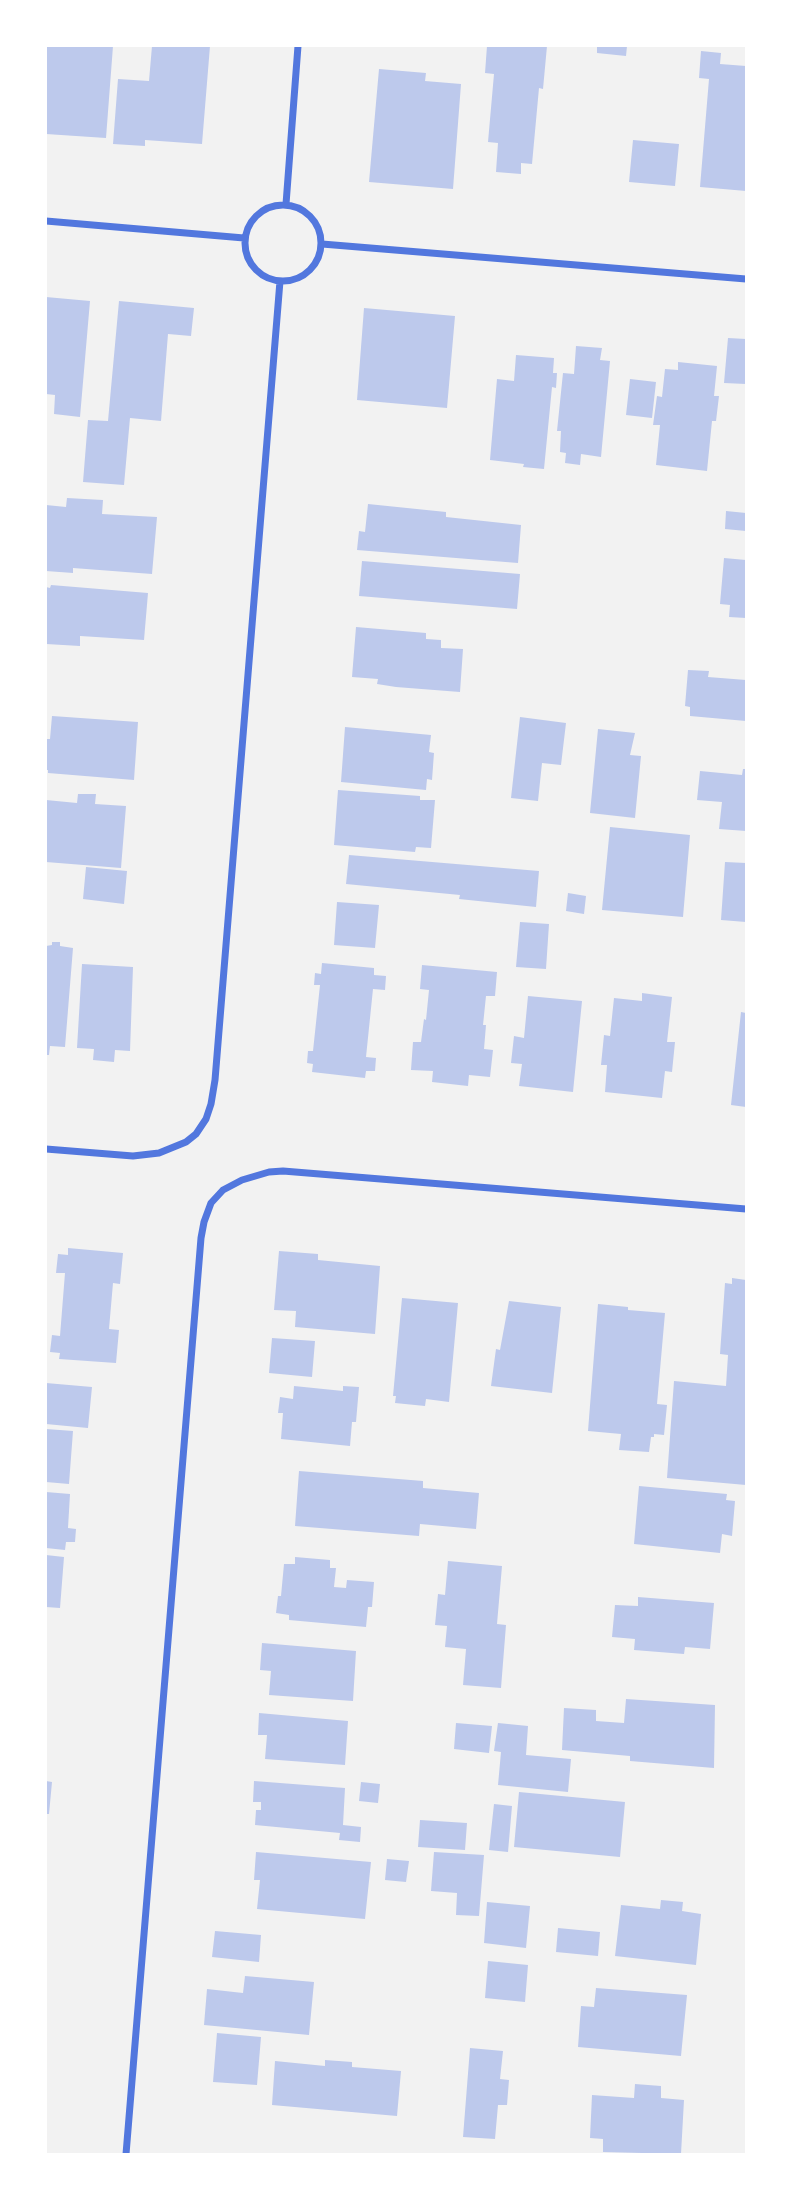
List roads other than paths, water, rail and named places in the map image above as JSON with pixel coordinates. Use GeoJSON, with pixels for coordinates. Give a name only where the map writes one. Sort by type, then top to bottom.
{"type":"FeatureCollection","features":[{"type":"Feature","properties":{"kind":"street"},"geometry":{"type":"LineString","coordinates":[[286,204],[298,46]]}},
{"type":"Feature","properties":{"kind":"street"},"geometry":{"type":"LineString","coordinates":[[286,204],[307,213],[320,232],[322,244],[315,264],[309,271],[290,281],[280,281],[257,272],[249,262],[244,238],[252,220],[259,213],[267,207],[286,204]]}},
{"type":"Feature","properties":{"kind":"street"},"geometry":{"type":"LineString","coordinates":[[46,221],[244,238]]}},
{"type":"Feature","properties":{"kind":"street"},"geometry":{"type":"LineString","coordinates":[[322,244],[747,279]]}},
{"type":"Feature","properties":{"kind":"street"},"geometry":{"type":"LineString","coordinates":[[46,1149],[147,1156],[186,1142],[201,1128],[206,1119],[215,1080],[280,281]]}},
{"type":"Feature","properties":{"kind":"street"},"geometry":{"type":"LineString","coordinates":[[126,2154],[201,1238],[211,1203],[223,1190],[255,1176],[283,1171],[747,1209]]}}]}
